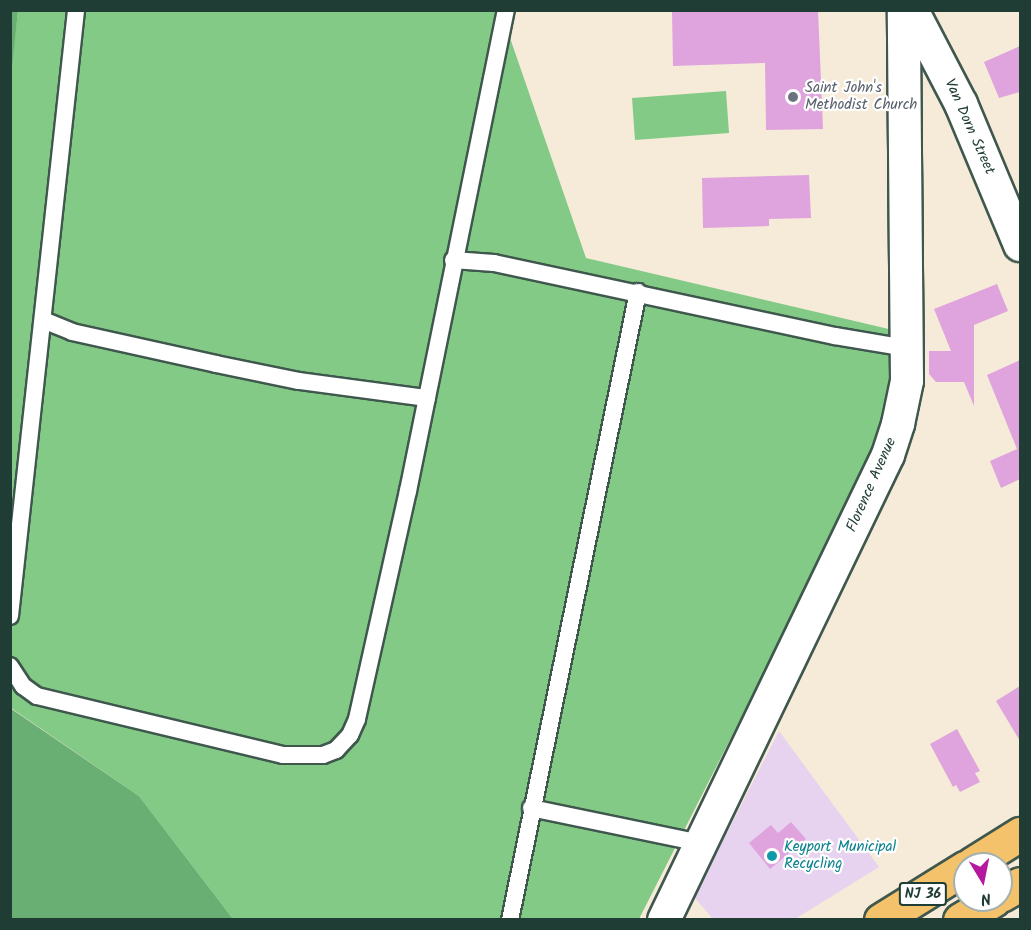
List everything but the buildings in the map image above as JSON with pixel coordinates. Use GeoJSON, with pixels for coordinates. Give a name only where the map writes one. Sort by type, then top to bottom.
{"type":"FeatureCollection","features":[{"type":"Feature","properties":{"kind":"highway"},"geometry":{"type":"LineString","coordinates":[[991,852],[1020,834]]}},
{"type":"Feature","properties":{"kind":"highway","name":"NJ 36"},"geometry":{"type":"LineString","coordinates":[[881,920],[953,875]]}},
{"type":"Feature","properties":{"kind":"highway","name":"NJ 36"},"geometry":{"type":"LineString","coordinates":[[960,920],[973,912]]}},
{"type":"Feature","properties":{"kind":"street","name":"Florence Avenue"},"geometry":{"type":"LineString","coordinates":[[664,920],[888,455],[907,381],[904,10]]}},
{"type":"Feature","properties":{"kind":"street","name":"Van Dorn Street"},"geometry":{"type":"LineString","coordinates":[[912,10],[962,104],[1020,245]]}},
{"type":"Feature","properties":{"kind":"lane"},"geometry":{"type":"LineString","coordinates":[[10,616],[76,10]]}},
{"type":"Feature","properties":{"kind":"lane"},"geometry":{"type":"LineString","coordinates":[[10,666],[23,686],[37,696],[174,731],[301,758],[336,750],[350,735],[357,719],[427,398],[453,260],[506,10]]}},
{"type":"Feature","properties":{"kind":"lane"},"geometry":{"type":"LineString","coordinates":[[453,260],[494,263],[835,336],[907,348]]}},
{"type":"Feature","properties":{"kind":"lane"},"geometry":{"type":"LineString","coordinates":[[510,920],[638,292]]}},
{"type":"Feature","properties":{"kind":"lane"},"geometry":{"type":"LineString","coordinates":[[43,320],[72,332],[216,364],[342,388],[427,398]]}},
{"type":"Feature","properties":{"kind":"lane"},"geometry":{"type":"LineString","coordinates":[[531,808],[700,843]]}},
{"type":"Feature","properties":{"kind":"shaded area"},"geometry":{"type":"Polygon","coordinates":[[[779,731],[879,867],[795,919],[713,919],[694,897],[779,731]]]}},
{"type":"Feature","properties":{"kind":"green space"},"geometry":{"type":"Polygon","coordinates":[[[10,11],[18,11],[11,76],[10,11]]]}},
{"type":"Feature","properties":{"kind":"green space"},"geometry":{"type":"Polygon","coordinates":[[[18,11],[514,11],[509,35],[586,258],[910,334],[907,391],[639,919],[233,919],[139,796],[11,708],[10,76],[18,11]]]}},
{"type":"Feature","properties":{"kind":"green space"},"geometry":{"type":"Polygon","coordinates":[[[726,91],[729,133],[635,140],[632,98],[726,91]]]}},
{"type":"Feature","properties":{"kind":"green space"},"geometry":{"type":"Polygon","coordinates":[[[10,708],[139,796],[233,919],[11,919],[10,708]]]}},
{"type":"Feature","properties":{"kind":"place","name":"Saint John's Methodist Church"},"geometry":{"type":"Point","coordinates":[793,97]}},
{"type":"Feature","properties":{"kind":"place","name":"Keyport Municipal Recycling"},"geometry":{"type":"Point","coordinates":[772,856]}}]}
